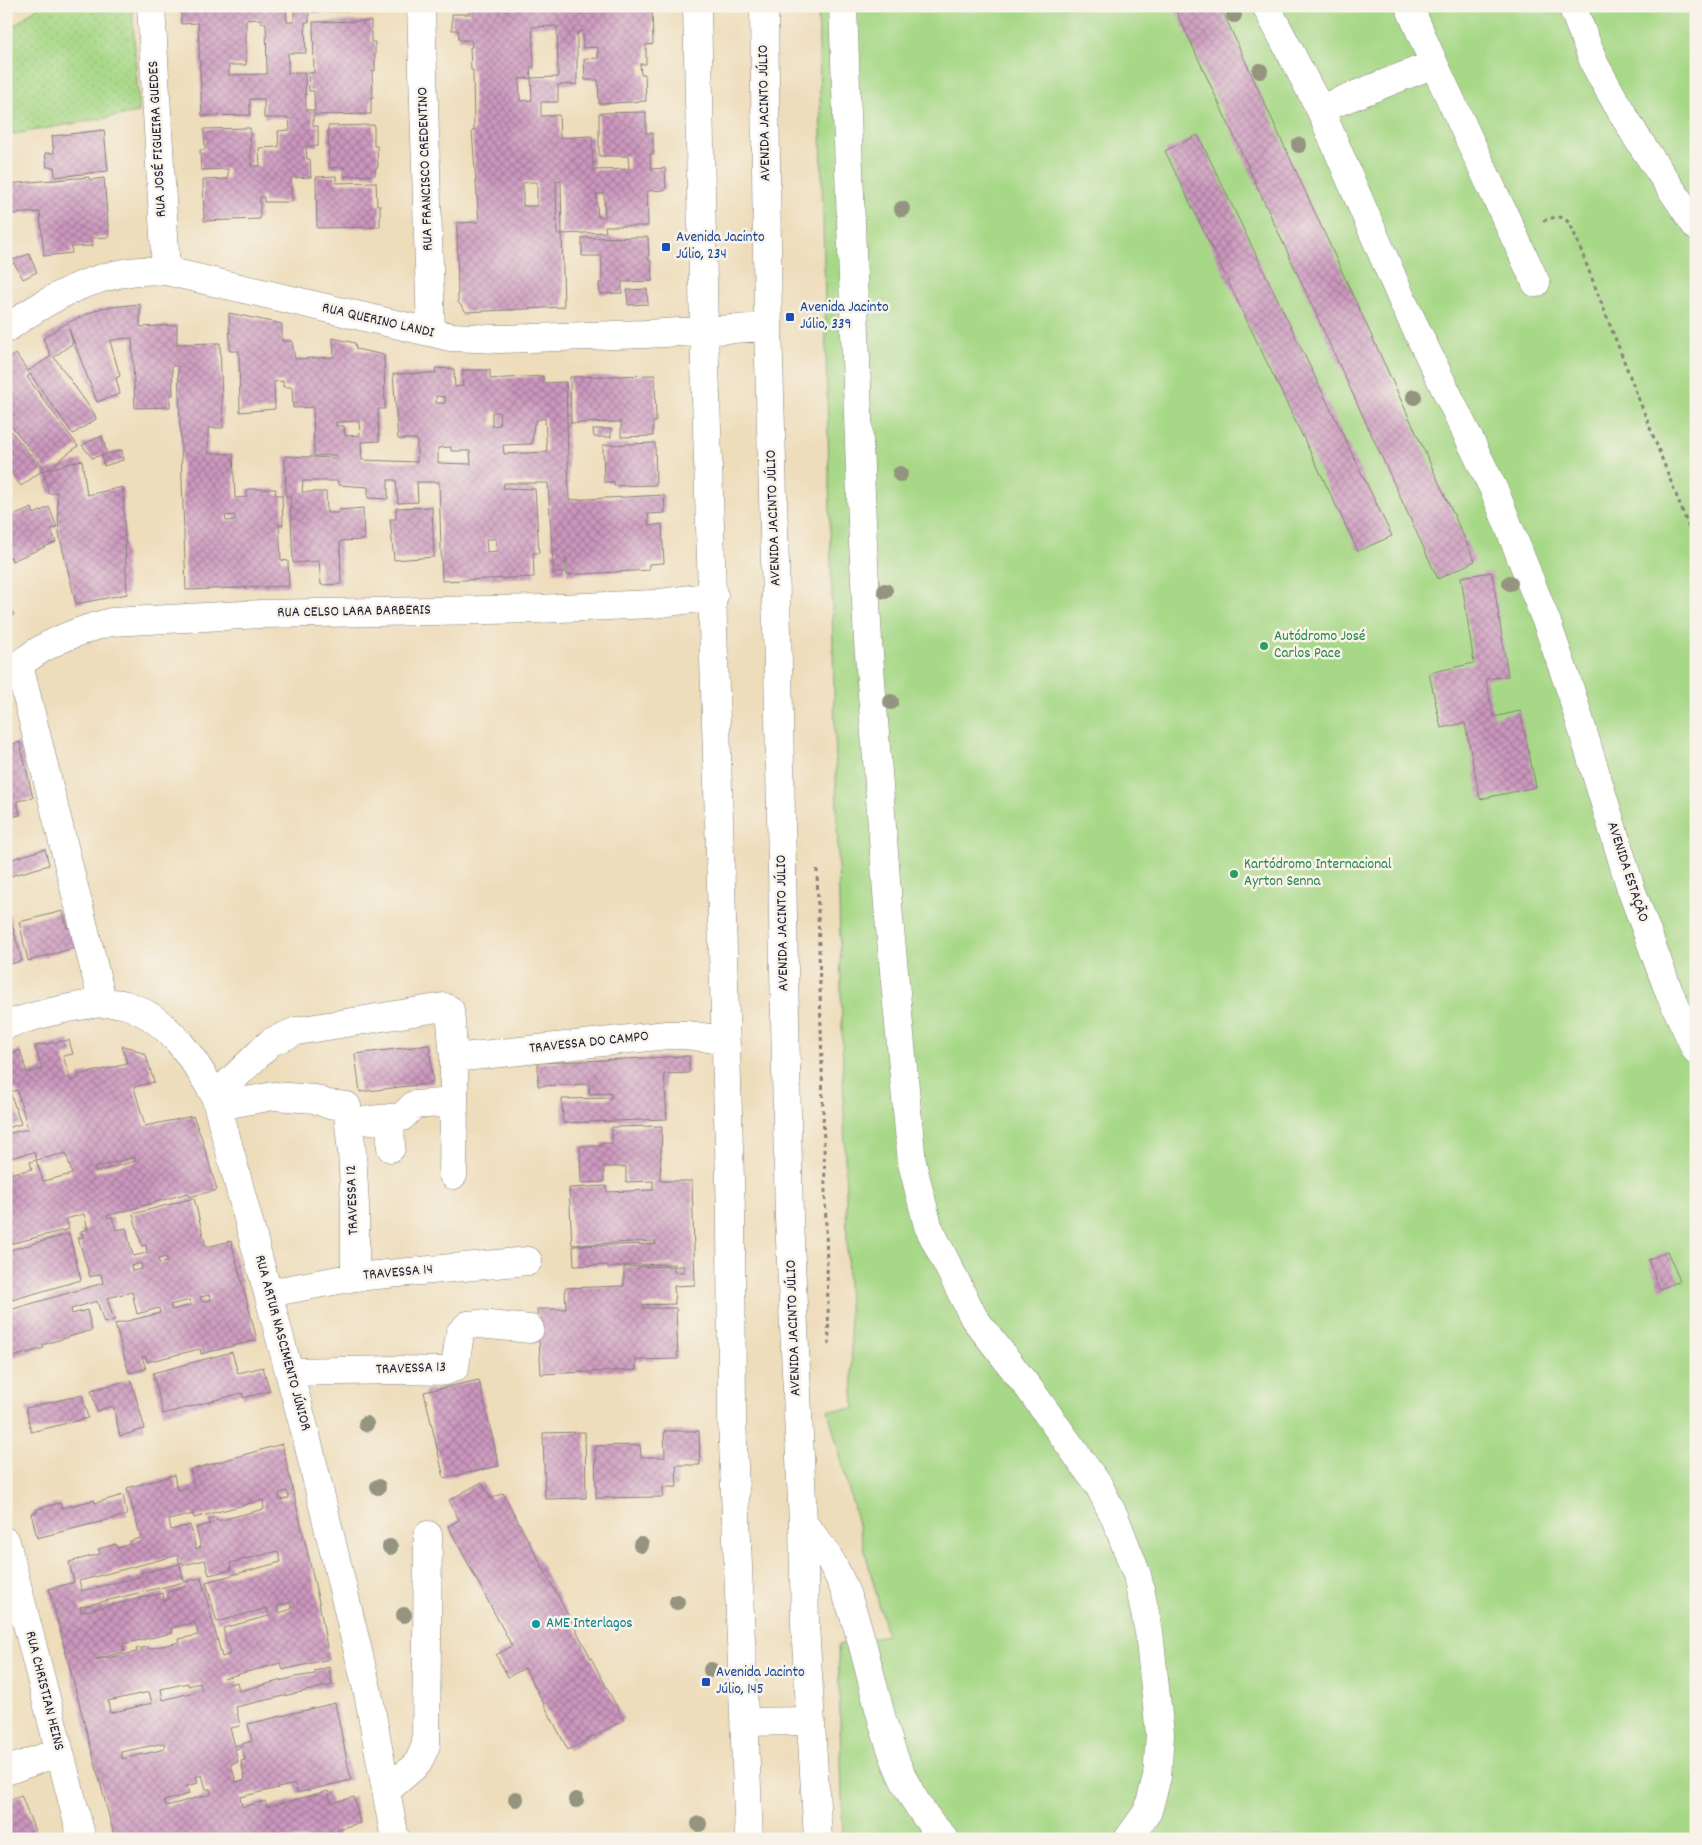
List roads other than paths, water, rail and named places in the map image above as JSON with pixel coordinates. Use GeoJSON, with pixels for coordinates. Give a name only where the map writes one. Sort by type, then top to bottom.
{"type":"FeatureCollection","features":[{"type":"Feature","properties":{"kind":"street","name":"RUA JOSÉ FIGUEIRA GUEDES"},"geometry":{"type":"LineString","coordinates":[[151,6],[166,272]]}},
{"type":"Feature","properties":{"kind":"street","name":"RUA FRANCISCO CREDENTINO"},"geometry":{"type":"LineString","coordinates":[[421,6],[431,332]]}},
{"type":"Feature","properties":{"kind":"street"},"geometry":{"type":"LineString","coordinates":[[697,6],[704,332],[714,596],[731,1213],[732,1418],[749,1839]]}},
{"type":"Feature","properties":{"kind":"street","name":"AVENIDA JACINTO JÚLIO"},"geometry":{"type":"LineString","coordinates":[[764,6],[768,326],[778,676],[789,1218],[803,1523],[805,1625],[818,1839]]}},
{"type":"Feature","properties":{"kind":"street"},"geometry":{"type":"LineString","coordinates":[[843,6],[862,523],[868,631],[889,918],[912,1163],[928,1226],[974,1318],[1054,1422],[1099,1486],[1115,1518],[1136,1575],[1149,1632],[1160,1734],[1157,1777],[1148,1811],[1128,1839]]}},
{"type":"Feature","properties":{"kind":"street","name":"AVENIDA ESTAÇÃO"},"geometry":{"type":"LineString","coordinates":[[1266,6],[1320,109],[1403,302],[1495,492],[1547,623],[1570,689],[1631,889],[1669,992],[1696,1050]]}},
{"type":"Feature","properties":{"kind":"street"},"geometry":{"type":"LineString","coordinates":[[1409,6],[1536,283]]}},
{"type":"Feature","properties":{"kind":"street"},"geometry":{"type":"LineString","coordinates":[[1572,6],[1596,65],[1614,99],[1637,138],[1696,226]]}},
{"type":"Feature","properties":{"kind":"street"},"geometry":{"type":"LineString","coordinates":[[1320,109],[1434,64]]}},
{"type":"Feature","properties":{"kind":"street","name":"RUA QUERINO LANDI"},"geometry":{"type":"LineString","coordinates":[[6,329],[40,305],[69,289],[109,275],[148,270],[166,272],[451,337],[498,340],[704,332],[768,326]]}},
{"type":"Feature","properties":{"kind":"street","name":"RUA CELSO LARA BARBERIS"},"geometry":{"type":"LineString","coordinates":[[12,669],[36,652],[59,640],[88,628],[111,622],[262,614],[537,609],[653,604],[714,596]]}},
{"type":"Feature","properties":{"kind":"street"},"geometry":{"type":"LineString","coordinates":[[12,669],[103,1004]]}},
{"type":"Feature","properties":{"kind":"street","name":"RUA ARTUR NASCIMENTO JÚNIOR"},"geometry":{"type":"LineString","coordinates":[[6,1025],[56,1010],[103,1004],[125,1004],[148,1015],[170,1032],[195,1061],[216,1101],[306,1435],[368,1693],[395,1839]]}},
{"type":"Feature","properties":{"kind":"street"},"geometry":{"type":"LineString","coordinates":[[216,1101],[272,1042],[296,1030],[448,1008],[452,1012],[454,1058],[453,1175]]}},
{"type":"Feature","properties":{"kind":"street","name":"TRAVESSA DO CAMPO"},"geometry":{"type":"LineString","coordinates":[[454,1058],[667,1035],[686,1035],[725,1040]]}},
{"type":"Feature","properties":{"kind":"street"},"geometry":{"type":"LineString","coordinates":[[216,1101],[274,1096],[309,1098],[327,1104],[347,1106],[349,1122],[402,1117],[414,1105],[454,1102]]}},
{"type":"Feature","properties":{"kind":"street"},"geometry":{"type":"LineString","coordinates":[[390,1118],[391,1148]]}},
{"type":"Feature","properties":{"kind":"street","name":"TRAVESSA 12"},"geometry":{"type":"LineString","coordinates":[[349,1122],[355,1205],[355,1277]]}},
{"type":"Feature","properties":{"kind":"street","name":"TRAVESSA 14"},"geometry":{"type":"LineString","coordinates":[[269,1293],[355,1277],[528,1261]]}},
{"type":"Feature","properties":{"kind":"street","name":"TRAVESSA 13"},"geometry":{"type":"LineString","coordinates":[[290,1372],[446,1371],[455,1366],[460,1332],[468,1325],[478,1324],[530,1329]]}},
{"type":"Feature","properties":{"kind":"street"},"geometry":{"type":"LineString","coordinates":[[803,1523],[820,1544],[834,1567],[852,1608],[881,1717],[896,1763],[912,1798],[945,1839]]}},
{"type":"Feature","properties":{"kind":"street"},"geometry":{"type":"LineString","coordinates":[[386,1791],[418,1763],[426,1744],[428,1535]]}},
{"type":"Feature","properties":{"kind":"street","name":"RUA CHRISTIAN HEINS"},"geometry":{"type":"LineString","coordinates":[[6,1542],[82,1839]]}},
{"type":"Feature","properties":{"kind":"street"},"geometry":{"type":"LineString","coordinates":[[745,1722],[811,1721]]}},
{"type":"Feature","properties":{"kind":"street"},"geometry":{"type":"LineString","coordinates":[[6,1771],[59,1752]]}},
{"type":"Feature","properties":{"kind":"place","name":"Avenida Jacinto Júlio, 234"},"geometry":{"type":"Point","coordinates":[666,247]}},
{"type":"Feature","properties":{"kind":"place","name":"Avenida Jacinto Júlio, 339"},"geometry":{"type":"Point","coordinates":[790,317]}},
{"type":"Feature","properties":{"kind":"place","name":"Autódromo José Carlos Pace"},"geometry":{"type":"Point","coordinates":[1264,646]}},
{"type":"Feature","properties":{"kind":"place","name":"Kartódromo Internacional Ayrton Senna"},"geometry":{"type":"Point","coordinates":[1234,874]}},
{"type":"Feature","properties":{"kind":"place","name":"AME Interlagos"},"geometry":{"type":"Point","coordinates":[536,1624]}},
{"type":"Feature","properties":{"kind":"place","name":"Avenida Jacinto Júlio, 145"},"geometry":{"type":"Point","coordinates":[706,1682]}}]}
